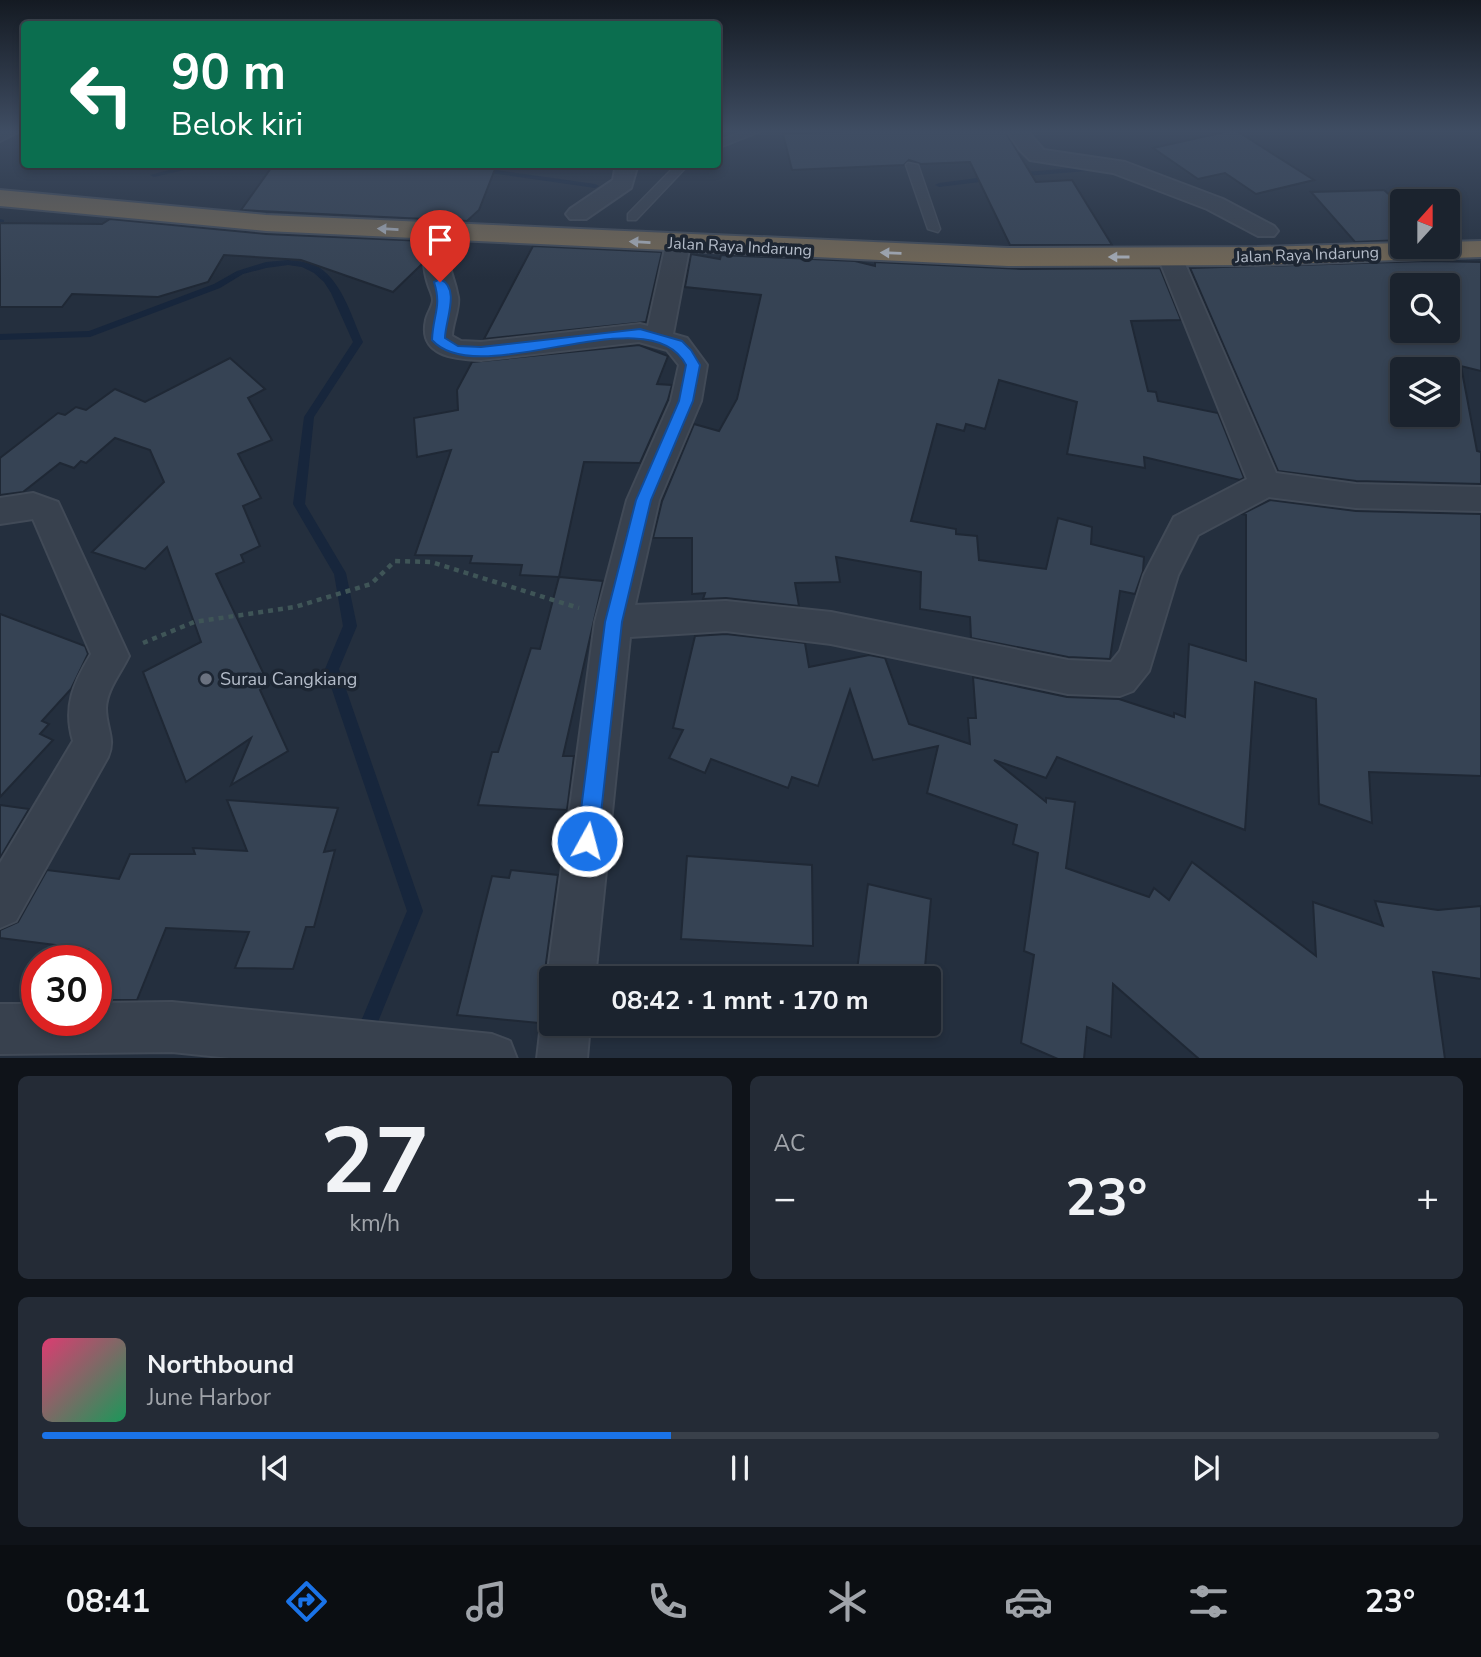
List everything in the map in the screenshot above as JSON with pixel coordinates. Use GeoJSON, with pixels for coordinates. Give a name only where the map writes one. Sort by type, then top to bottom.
{"type":"FeatureCollection","features":[{"type":"Feature","properties":{"kind":"highway"},"geometry":{"type":"LineString","coordinates":[[84,180],[203,191]]}},
{"type":"Feature","properties":{"kind":"highway","name":"Jalan Raya Indarung"},"geometry":{"type":"LineString","coordinates":[[0,198],[266,223],[678,244],[1008,257],[1170,257],[1481,248]]}},
{"type":"Feature","properties":{"kind":"highway","name":"Jalan Raya Indarung"},"geometry":{"type":"LineString","coordinates":[[341,201],[632,217],[1009,232],[1266,231],[1390,226]]}},
{"type":"Feature","properties":{"kind":"highway"},"geometry":{"type":"LineString","coordinates":[[1460,225],[1481,224]]}},
{"type":"Feature","properties":{"kind":"street"},"geometry":{"type":"LineString","coordinates":[[578,214],[623,180]]}},
{"type":"Feature","properties":{"kind":"street"},"geometry":{"type":"LineString","coordinates":[[1155,180],[1215,204],[1266,231]]}},
{"type":"Feature","properties":{"kind":"street"},"geometry":{"type":"LineString","coordinates":[[444,232],[436,251],[435,269],[446,300],[439,320],[438,340],[445,346],[481,351],[640,333],[677,344],[693,365],[686,401],[643,500],[613,622],[572,966]]}},
{"type":"Feature","properties":{"kind":"street"},"geometry":{"type":"LineString","coordinates":[[659,337],[678,244]]}},
{"type":"Feature","properties":{"kind":"street"},"geometry":{"type":"LineString","coordinates":[[1170,257],[1265,484]]}},
{"type":"Feature","properties":{"kind":"street"},"geometry":{"type":"LineString","coordinates":[[613,622],[739,618],[831,628],[1068,677],[1120,679],[1136,659],[1161,575],[1186,526],[1265,484],[1356,496],[1481,499]]}},
{"type":"Feature","properties":{"kind":"street"},"geometry":{"type":"LineString","coordinates":[[0,511],[33,505],[46,511],[110,656],[85,703],[87,725],[94,744],[0,905]]}},
{"type":"Feature","properties":{"kind":"street"},"geometry":{"type":"LineString","coordinates":[[0,1029],[172,1027],[484,1058]]}},
{"type":"Feature","properties":{"kind":"street"},"geometry":{"type":"LineString","coordinates":[[562,1058],[565,1036]]}},
{"type":"Feature","properties":{"kind":"lane"},"geometry":{"type":"LineString","coordinates":[[632,217],[668,180]]}},
{"type":"Feature","properties":{"kind":"lane"},"geometry":{"type":"LineString","coordinates":[[917,180],[933,229]]}},
{"type":"Feature","properties":{"kind":"path"},"geometry":{"type":"LineString","coordinates":[[110,656],[194,622],[295,607],[371,584],[395,561],[431,562],[597,614],[613,622]]}},
{"type":"Feature","properties":{"kind":"building"},"geometry":{"type":"Polygon","coordinates":[[[262,180],[491,180],[479,210],[467,221],[241,210],[262,180]]]}},
{"type":"Feature","properties":{"kind":"building"},"geometry":{"type":"Polygon","coordinates":[[[979,180],[1072,180],[1112,245],[1010,245],[979,180]]]}},
{"type":"Feature","properties":{"kind":"building"},"geometry":{"type":"Polygon","coordinates":[[[1236,180],[1312,180],[1256,194],[1236,180]]]}},
{"type":"Feature","properties":{"kind":"building"},"geometry":{"type":"Polygon","coordinates":[[[1384,190],[1390,195],[1390,241],[1355,242],[1311,192],[1384,190]]]}},
{"type":"Feature","properties":{"kind":"building"},"geometry":{"type":"Polygon","coordinates":[[[110,219],[266,234],[425,241],[422,264],[393,292],[301,260],[224,255],[208,282],[158,297],[72,294],[62,307],[0,307],[0,223],[102,224],[110,219]]]}},
{"type":"Feature","properties":{"kind":"building"},"geometry":{"type":"Polygon","coordinates":[[[533,246],[662,252],[646,322],[484,339],[533,246]]]}},
{"type":"Feature","properties":{"kind":"building"},"geometry":{"type":"Polygon","coordinates":[[[691,254],[720,259],[721,255],[855,261],[875,266],[875,262],[1021,269],[1160,268],[1181,320],[1131,321],[1148,391],[1156,392],[1158,401],[1218,413],[1244,478],[1240,480],[1144,457],[1145,468],[1067,454],[1077,402],[999,380],[985,429],[966,424],[964,431],[937,424],[911,521],[956,529],[956,534],[977,536],[979,560],[1046,569],[1058,518],[1092,527],[1091,544],[1144,557],[1143,571],[1135,594],[1120,591],[1110,659],[1068,657],[971,638],[970,617],[920,609],[921,572],[836,557],[840,582],[795,583],[799,606],[726,598],[703,599],[705,593],[692,594],[692,538],[653,538],[662,501],[694,424],[719,431],[737,399],[761,295],[685,287],[691,254]]]}},
{"type":"Feature","properties":{"kind":"building"},"geometry":{"type":"Polygon","coordinates":[[[1481,262],[1481,371],[1461,366],[1477,451],[1481,452],[1481,484],[1356,481],[1278,471],[1190,268],[1481,262]]]}},
{"type":"Feature","properties":{"kind":"building"},"geometry":{"type":"Polygon","coordinates":[[[639,345],[668,356],[657,384],[672,385],[668,400],[640,463],[584,462],[559,577],[520,575],[522,565],[470,563],[472,556],[415,555],[451,450],[417,457],[414,418],[458,410],[457,390],[472,362],[639,345]]]}},
{"type":"Feature","properties":{"kind":"building"},"geometry":{"type":"Polygon","coordinates":[[[230,358],[265,389],[248,398],[272,440],[238,454],[261,498],[243,506],[260,546],[241,555],[244,562],[216,574],[269,685],[260,690],[288,751],[231,785],[251,738],[186,782],[143,672],[201,642],[167,547],[145,569],[92,552],[164,482],[150,450],[115,438],[86,463],[81,461],[74,468],[60,463],[23,492],[0,495],[0,458],[58,413],[65,415],[76,407],[86,410],[115,389],[145,402],[230,358]]]}},
{"type":"Feature","properties":{"kind":"building"},"geometry":{"type":"Polygon","coordinates":[[[1270,500],[1356,511],[1481,514],[1481,776],[1369,772],[1372,823],[1319,804],[1316,699],[1255,682],[1245,830],[1057,757],[1046,778],[994,760],[1046,802],[1046,798],[1075,802],[1066,868],[1149,897],[1154,888],[1169,900],[1192,862],[1316,956],[1313,902],[1383,926],[1375,901],[1438,910],[1481,906],[1481,979],[1433,972],[1445,1058],[1198,1058],[1113,984],[1111,1037],[1087,1027],[1084,1058],[1056,1058],[1021,1043],[1034,955],[1024,951],[1038,853],[1013,844],[1017,825],[927,793],[938,746],[873,760],[850,690],[818,786],[792,777],[788,788],[711,759],[705,773],[669,758],[683,730],[673,728],[695,636],[726,634],[805,643],[809,667],[869,655],[885,658],[909,724],[970,744],[968,718],[976,718],[973,677],[1067,697],[1119,699],[1174,717],[1174,713],[1185,717],[1189,644],[1246,661],[1246,515],[1242,514],[1270,500]]]}},
{"type":"Feature","properties":{"kind":"building"},"geometry":{"type":"Polygon","coordinates":[[[559,577],[603,581],[563,756],[574,756],[567,810],[478,805],[492,752],[498,752],[531,648],[540,649],[559,577]]]}},
{"type":"Feature","properties":{"kind":"building"},"geometry":{"type":"Polygon","coordinates":[[[0,614],[85,646],[88,654],[71,689],[42,721],[49,724],[40,734],[53,740],[0,797],[0,614]]]}},
{"type":"Feature","properties":{"kind":"building"},"geometry":{"type":"Polygon","coordinates":[[[227,800],[338,808],[324,852],[335,850],[314,927],[306,927],[293,969],[235,968],[249,932],[166,928],[137,1000],[112,1000],[112,945],[56,945],[0,938],[0,930],[18,922],[47,870],[119,879],[130,854],[195,854],[193,848],[247,851],[227,800]]]}},
{"type":"Feature","properties":{"kind":"building"},"geometry":{"type":"Polygon","coordinates":[[[0,805],[29,809],[0,858],[0,805]]]}},
{"type":"Feature","properties":{"kind":"building"},"geometry":{"type":"Polygon","coordinates":[[[687,856],[812,865],[813,946],[681,939],[687,856]]]}},
{"type":"Feature","properties":{"kind":"building"},"geometry":{"type":"Polygon","coordinates":[[[511,870],[558,875],[546,966],[539,966],[539,1023],[457,1015],[492,876],[509,878],[511,870]]]}},
{"type":"Feature","properties":{"kind":"building"},"geometry":{"type":"Polygon","coordinates":[[[868,884],[931,899],[925,966],[858,966],[868,884]]]}},
{"type":"Feature","properties":{"kind":"waterway"},"geometry":{"type":"LineString","coordinates":[[554,180],[595,186]]}},
{"type":"Feature","properties":{"kind":"waterway"},"geometry":{"type":"LineString","coordinates":[[939,185],[975,180]]}},
{"type":"Feature","properties":{"kind":"waterway"},"geometry":{"type":"LineString","coordinates":[[0,337],[90,334],[217,286],[240,272],[288,262],[305,264],[318,271],[336,293],[358,342],[309,417],[299,504],[340,573],[350,626],[332,669],[415,911],[363,1038]]}},
{"type":"Feature","properties":{"kind":"place","name":"Surau Cangkiang"},"geometry":{"type":"Point","coordinates":[206,679]}},
{"type":"Feature","properties":{"kind":"route"},"geometry":{"type":"LineString","coordinates":[[440,282],[446,300],[439,320],[438,340],[456,350],[481,351],[640,333],[677,344],[693,365],[686,401],[643,500],[613,622],[587,841]]}}]}
